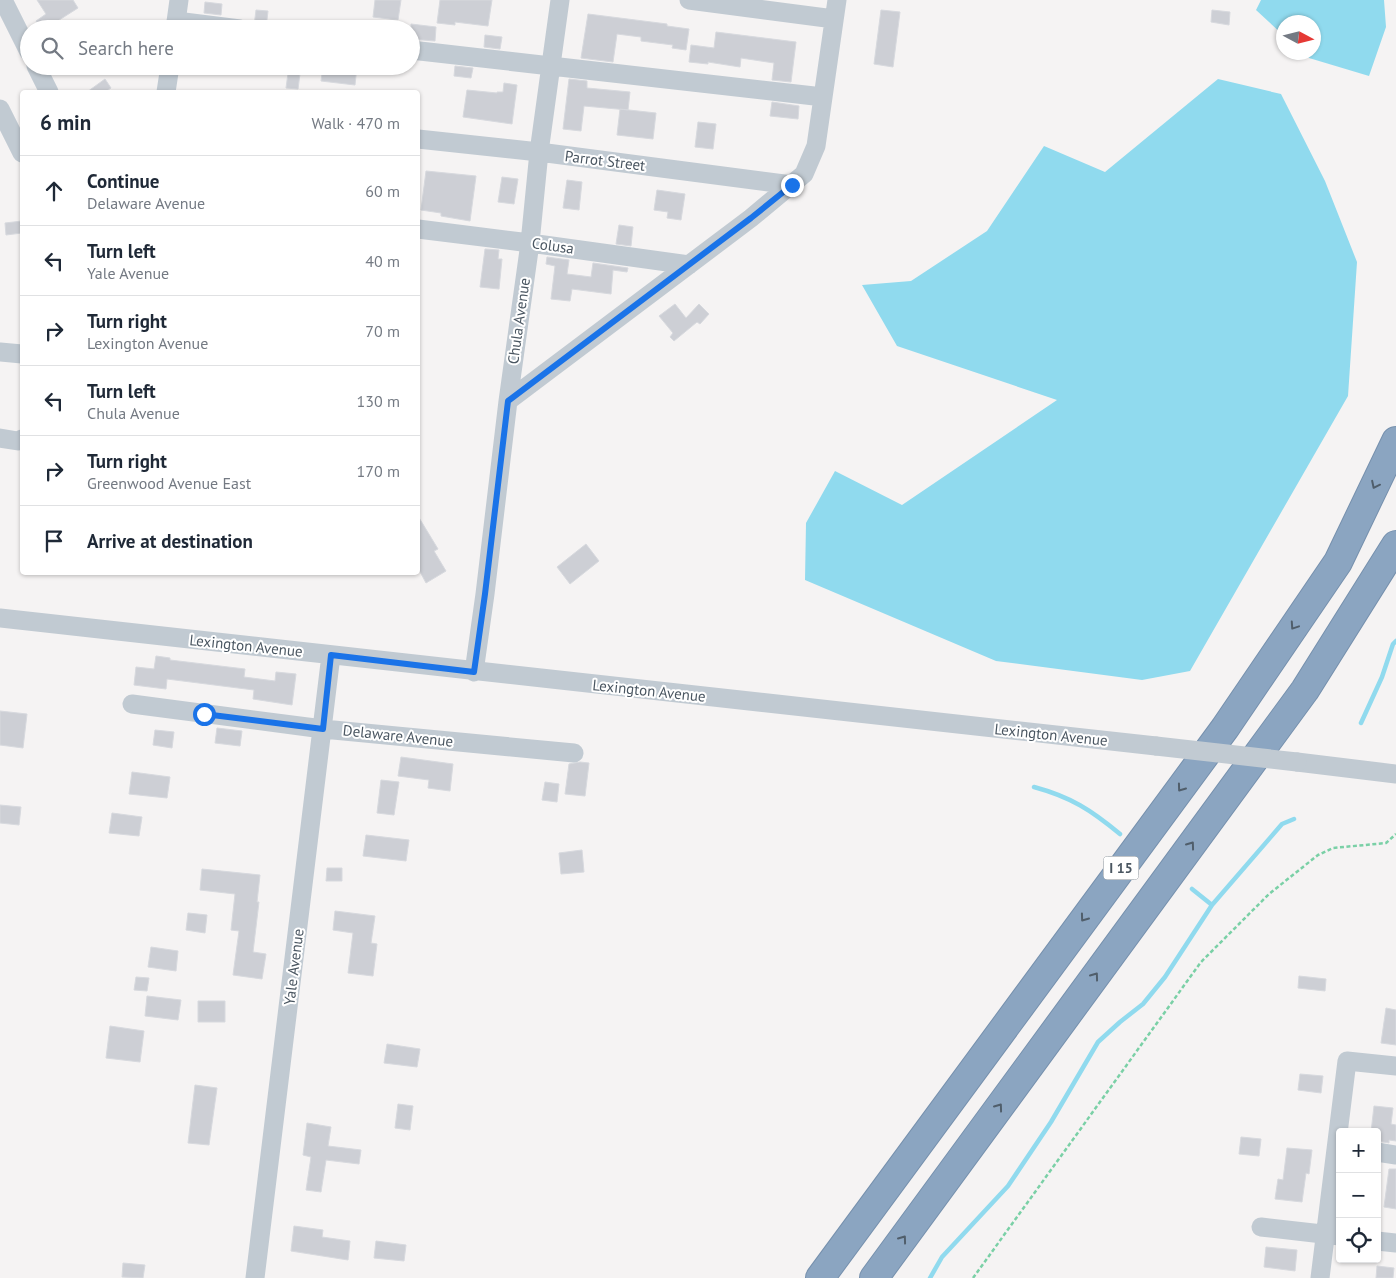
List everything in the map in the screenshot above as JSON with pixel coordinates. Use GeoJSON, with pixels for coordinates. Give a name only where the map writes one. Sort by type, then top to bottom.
{"type":"FeatureCollection","features":[{"type":"Feature","properties":{"kind":"highway","name":"I 15"},"geometry":{"type":"LineString","coordinates":[[820,1278],[1225,728],[1338,562],[1396,442]]}},
{"type":"Feature","properties":{"kind":"highway","name":"I 15"},"geometry":{"type":"LineString","coordinates":[[874,1278],[1304,690],[1396,545]]}},
{"type":"Feature","properties":{"kind":"street"},"geometry":{"type":"LineString","coordinates":[[3,0],[20,34]]}},
{"type":"Feature","properties":{"kind":"street"},"geometry":{"type":"LineString","coordinates":[[177,20],[179,0]]}},
{"type":"Feature","properties":{"kind":"street","name":"Chula Avenue"},"geometry":{"type":"LineString","coordinates":[[474,672],[530,243],[539,152],[560,0]]}},
{"type":"Feature","properties":{"kind":"street"},"geometry":{"type":"LineString","coordinates":[[689,0],[834,19]]}},
{"type":"Feature","properties":{"kind":"street"},"geometry":{"type":"LineString","coordinates":[[508,401],[751,218],[804,174],[816,146],[836,0]]}},
{"type":"Feature","properties":{"kind":"street"},"geometry":{"type":"LineString","coordinates":[[420,51],[823,98]]}},
{"type":"Feature","properties":{"kind":"street"},"geometry":{"type":"LineString","coordinates":[[40,75],[48,90]]}},
{"type":"Feature","properties":{"kind":"street"},"geometry":{"type":"LineString","coordinates":[[166,90],[169,75]]}},
{"type":"Feature","properties":{"kind":"street"},"geometry":{"type":"LineString","coordinates":[[0,108],[20,149]]}},
{"type":"Feature","properties":{"kind":"street","name":"Parrot Street"},"geometry":{"type":"LineString","coordinates":[[420,139],[539,152],[792,185]]}},
{"type":"Feature","properties":{"kind":"street","name":"Colusa"},"geometry":{"type":"LineString","coordinates":[[420,230],[689,265]]}},
{"type":"Feature","properties":{"kind":"street"},"geometry":{"type":"LineString","coordinates":[[0,352],[20,354]]}},
{"type":"Feature","properties":{"kind":"street"},"geometry":{"type":"LineString","coordinates":[[0,438],[20,440]]}},
{"type":"Feature","properties":{"kind":"street","name":"Lexington Avenue"},"geometry":{"type":"LineString","coordinates":[[0,618],[1396,774]]}},
{"type":"Feature","properties":{"kind":"street","name":"Yale Avenue"},"geometry":{"type":"LineString","coordinates":[[255,1278],[331,655]]}},
{"type":"Feature","properties":{"kind":"street","name":"Delaware Avenue"},"geometry":{"type":"LineString","coordinates":[[132,704],[323,729],[574,753]]}},
{"type":"Feature","properties":{"kind":"street"},"geometry":{"type":"LineString","coordinates":[[1340,1128],[1347,1061],[1396,1066]]}},
{"type":"Feature","properties":{"kind":"street"},"geometry":{"type":"LineString","coordinates":[[1381,1153],[1396,1155]]}},
{"type":"Feature","properties":{"kind":"street"},"geometry":{"type":"LineString","coordinates":[[1320,1278],[1333,1235],[1337,1173]]}},
{"type":"Feature","properties":{"kind":"street"},"geometry":{"type":"LineString","coordinates":[[1261,1227],[1333,1235]]}},
{"type":"Feature","properties":{"kind":"street"},"geometry":{"type":"LineString","coordinates":[[1381,1241],[1396,1243]]}},
{"type":"Feature","properties":{"kind":"path"},"geometry":{"type":"LineString","coordinates":[[973,1278],[1201,962],[1220,942],[1269,894],[1318,855],[1333,848],[1386,843],[1396,834]]}},
{"type":"Feature","properties":{"kind":"water"},"geometry":{"type":"Polygon","coordinates":[[[1261,0],[1384,0],[1386,27],[1369,76],[1316,60],[1321,60],[1321,15],[1276,15],[1276,29],[1256,10],[1261,0]]]}},
{"type":"Feature","properties":{"kind":"water"},"geometry":{"type":"Polygon","coordinates":[[[1218,79],[1281,94],[1325,181],[1357,262],[1348,396],[1190,671],[1142,680],[996,661],[805,580],[806,523],[835,471],[902,505],[1057,400],[897,346],[862,285],[911,281],[987,231],[1044,146],[1105,172],[1218,79]]]}},
{"type":"Feature","properties":{"kind":"building"},"geometry":{"type":"Polygon","coordinates":[[[37,0],[73,0],[78,8],[59,20],[37,20],[46,14],[37,0]]]}},
{"type":"Feature","properties":{"kind":"building"},"geometry":{"type":"Polygon","coordinates":[[[375,0],[401,0],[398,20],[373,17],[375,0]]]}},
{"type":"Feature","properties":{"kind":"building"},"geometry":{"type":"Polygon","coordinates":[[[440,0],[492,0],[488,26],[455,22],[455,25],[437,23],[440,0]]]}},
{"type":"Feature","properties":{"kind":"building"},"geometry":{"type":"Polygon","coordinates":[[[205,2],[222,4],[221,15],[204,13],[205,2]]]}},
{"type":"Feature","properties":{"kind":"building"},"geometry":{"type":"Polygon","coordinates":[[[256,10],[268,11],[267,20],[255,20],[256,10]]]}},
{"type":"Feature","properties":{"kind":"building"},"geometry":{"type":"Polygon","coordinates":[[[881,10],[900,12],[893,67],[874,64],[881,10]]]}},
{"type":"Feature","properties":{"kind":"building"},"geometry":{"type":"Polygon","coordinates":[[[1212,10],[1230,12],[1229,25],[1211,22],[1212,10]]]}},
{"type":"Feature","properties":{"kind":"building"},"geometry":{"type":"Polygon","coordinates":[[[588,14],[667,24],[667,26],[689,29],[686,50],[672,48],[673,45],[641,41],[641,37],[617,34],[613,62],[581,58],[588,14]]]}},
{"type":"Feature","properties":{"kind":"building"},"geometry":{"type":"Polygon","coordinates":[[[420,25],[436,27],[435,41],[420,40],[420,25]]]}},
{"type":"Feature","properties":{"kind":"building"},"geometry":{"type":"Polygon","coordinates":[[[716,32],[796,42],[791,82],[772,80],[774,63],[741,58],[740,67],[708,62],[708,64],[689,62],[691,45],[714,48],[716,32]]]}},
{"type":"Feature","properties":{"kind":"building"},"geometry":{"type":"Polygon","coordinates":[[[485,35],[502,37],[500,49],[484,47],[485,35]]]}},
{"type":"Feature","properties":{"kind":"building"},"geometry":{"type":"Polygon","coordinates":[[[455,66],[473,68],[471,78],[454,76],[455,66]]]}},
{"type":"Feature","properties":{"kind":"building"},"geometry":{"type":"Polygon","coordinates":[[[288,75],[300,75],[298,89],[286,88],[288,75]]]}},
{"type":"Feature","properties":{"kind":"building"},"geometry":{"type":"Polygon","coordinates":[[[322,75],[356,75],[355,85],[321,81],[322,75]]]}},
{"type":"Feature","properties":{"kind":"building"},"geometry":{"type":"Polygon","coordinates":[[[105,79],[111,88],[108,90],[90,90],[105,79]]]}},
{"type":"Feature","properties":{"kind":"building"},"geometry":{"type":"Polygon","coordinates":[[[569,79],[587,81],[587,88],[630,92],[628,110],[584,106],[581,131],[563,129],[569,79]]]}},
{"type":"Feature","properties":{"kind":"building"},"geometry":{"type":"Polygon","coordinates":[[[504,83],[517,85],[512,124],[463,117],[467,90],[503,92],[504,83]]]}},
{"type":"Feature","properties":{"kind":"building"},"geometry":{"type":"Polygon","coordinates":[[[772,102],[799,106],[798,119],[770,116],[772,102]]]}},
{"type":"Feature","properties":{"kind":"building"},"geometry":{"type":"Polygon","coordinates":[[[620,109],[656,113],[653,139],[617,135],[620,109]]]}},
{"type":"Feature","properties":{"kind":"building"},"geometry":{"type":"Polygon","coordinates":[[[698,122],[716,124],[713,149],[695,147],[698,122]]]}},
{"type":"Feature","properties":{"kind":"building"},"geometry":{"type":"Polygon","coordinates":[[[426,171],[476,176],[470,221],[421,210],[426,171]]]}},
{"type":"Feature","properties":{"kind":"building"},"geometry":{"type":"Polygon","coordinates":[[[502,177],[518,179],[514,204],[498,202],[502,177]]]}},
{"type":"Feature","properties":{"kind":"building"},"geometry":{"type":"Polygon","coordinates":[[[567,180],[582,182],[579,210],[563,208],[567,180]]]}},
{"type":"Feature","properties":{"kind":"building"},"geometry":{"type":"Polygon","coordinates":[[[657,190],[685,194],[681,220],[667,218],[668,212],[654,210],[657,190]]]}},
{"type":"Feature","properties":{"kind":"building"},"geometry":{"type":"Polygon","coordinates":[[[20,221],[20,233],[6,235],[5,223],[20,221]]]}},
{"type":"Feature","properties":{"kind":"building"},"geometry":{"type":"Polygon","coordinates":[[[619,225],[633,227],[631,246],[616,244],[619,225]]]}},
{"type":"Feature","properties":{"kind":"building"},"geometry":{"type":"Polygon","coordinates":[[[485,249],[499,250],[498,259],[502,259],[499,289],[480,287],[485,249]]]}},
{"type":"Feature","properties":{"kind":"building"},"geometry":{"type":"Polygon","coordinates":[[[547,257],[569,260],[567,274],[591,277],[593,263],[628,268],[627,272],[613,270],[611,294],[572,289],[570,301],[551,299],[555,266],[546,264],[547,257]]]}},
{"type":"Feature","properties":{"kind":"building"},"geometry":{"type":"Polygon","coordinates":[[[675,304],[686,318],[699,304],[709,314],[700,324],[697,322],[674,341],[670,337],[673,333],[659,316],[675,304]]]}},
{"type":"Feature","properties":{"kind":"building"},"geometry":{"type":"Polygon","coordinates":[[[420,519],[438,549],[434,551],[446,571],[426,583],[420,572],[420,519]]]}},
{"type":"Feature","properties":{"kind":"building"},"geometry":{"type":"Polygon","coordinates":[[[586,544],[599,561],[570,584],[557,567],[586,544]]]}},
{"type":"Feature","properties":{"kind":"building"},"geometry":{"type":"Polygon","coordinates":[[[156,656],[170,658],[170,660],[245,669],[244,677],[275,681],[276,672],[296,674],[292,705],[253,699],[254,690],[167,679],[166,689],[134,685],[136,667],[154,669],[156,656]]]}},
{"type":"Feature","properties":{"kind":"building"},"geometry":{"type":"Polygon","coordinates":[[[0,711],[27,714],[23,748],[0,745],[0,711]]]}},
{"type":"Feature","properties":{"kind":"building"},"geometry":{"type":"Polygon","coordinates":[[[217,728],[242,731],[240,746],[215,743],[217,728]]]}},
{"type":"Feature","properties":{"kind":"building"},"geometry":{"type":"Polygon","coordinates":[[[155,730],[174,732],[172,748],[153,745],[155,730]]]}},
{"type":"Feature","properties":{"kind":"building"},"geometry":{"type":"Polygon","coordinates":[[[401,757],[453,764],[450,791],[428,788],[429,780],[398,776],[401,757]]]}},
{"type":"Feature","properties":{"kind":"building"},"geometry":{"type":"Polygon","coordinates":[[[589,763],[585,796],[565,794],[569,764],[589,763]]]}},
{"type":"Feature","properties":{"kind":"building"},"geometry":{"type":"Polygon","coordinates":[[[132,772],[170,777],[167,798],[129,794],[132,772]]]}},
{"type":"Feature","properties":{"kind":"building"},"geometry":{"type":"Polygon","coordinates":[[[381,780],[399,782],[394,815],[377,813],[381,780]]]}},
{"type":"Feature","properties":{"kind":"building"},"geometry":{"type":"Polygon","coordinates":[[[545,782],[559,784],[557,802],[542,800],[545,782]]]}},
{"type":"Feature","properties":{"kind":"building"},"geometry":{"type":"Polygon","coordinates":[[[0,805],[21,807],[19,825],[0,823],[0,805]]]}},
{"type":"Feature","properties":{"kind":"building"},"geometry":{"type":"Polygon","coordinates":[[[112,813],[142,817],[139,836],[109,833],[112,813]]]}},
{"type":"Feature","properties":{"kind":"building"},"geometry":{"type":"Polygon","coordinates":[[[366,835],[409,840],[406,861],[363,856],[366,835]]]}},
{"type":"Feature","properties":{"kind":"building"},"geometry":{"type":"Polygon","coordinates":[[[582,850],[584,872],[561,874],[559,853],[582,850]]]}},
{"type":"Feature","properties":{"kind":"building"},"geometry":{"type":"Polygon","coordinates":[[[327,868],[342,868],[342,881],[326,881],[327,868]]]}},
{"type":"Feature","properties":{"kind":"building"},"geometry":{"type":"Polygon","coordinates":[[[202,869],[260,875],[253,952],[266,954],[262,979],[233,975],[239,931],[231,930],[235,894],[200,890],[202,869]]]}},
{"type":"Feature","properties":{"kind":"building"},"geometry":{"type":"Polygon","coordinates":[[[335,911],[375,916],[371,943],[377,944],[373,976],[348,973],[353,933],[333,930],[335,911]]]}},
{"type":"Feature","properties":{"kind":"building"},"geometry":{"type":"Polygon","coordinates":[[[188,913],[207,915],[205,933],[186,930],[188,913]]]}},
{"type":"Feature","properties":{"kind":"building"},"geometry":{"type":"Polygon","coordinates":[[[151,947],[178,951],[176,971],[148,967],[151,947]]]}},
{"type":"Feature","properties":{"kind":"building"},"geometry":{"type":"Polygon","coordinates":[[[1299,976],[1326,979],[1325,991],[1298,988],[1299,976]]]}},
{"type":"Feature","properties":{"kind":"building"},"geometry":{"type":"Polygon","coordinates":[[[136,977],[149,978],[147,991],[134,990],[136,977]]]}},
{"type":"Feature","properties":{"kind":"building"},"geometry":{"type":"Polygon","coordinates":[[[147,996],[181,1000],[178,1020],[145,1016],[147,996]]]}},
{"type":"Feature","properties":{"kind":"building"},"geometry":{"type":"Polygon","coordinates":[[[198,1001],[225,1001],[225,1022],[198,1022],[198,1001]]]}},
{"type":"Feature","properties":{"kind":"building"},"geometry":{"type":"Polygon","coordinates":[[[1386,1008],[1396,1010],[1396,1045],[1381,1043],[1386,1008]]]}},
{"type":"Feature","properties":{"kind":"building"},"geometry":{"type":"Polygon","coordinates":[[[110,1026],[144,1031],[140,1062],[106,1058],[110,1026]]]}},
{"type":"Feature","properties":{"kind":"building"},"geometry":{"type":"Polygon","coordinates":[[[387,1044],[420,1049],[417,1067],[384,1063],[387,1044]]]}},
{"type":"Feature","properties":{"kind":"building"},"geometry":{"type":"Polygon","coordinates":[[[1300,1074],[1323,1076],[1321,1093],[1298,1090],[1300,1074]]]}},
{"type":"Feature","properties":{"kind":"building"},"geometry":{"type":"Polygon","coordinates":[[[195,1085],[217,1088],[209,1145],[188,1143],[195,1085]]]}},
{"type":"Feature","properties":{"kind":"building"},"geometry":{"type":"Polygon","coordinates":[[[398,1104],[413,1106],[410,1130],[395,1128],[398,1104]]]}},
{"type":"Feature","properties":{"kind":"building"},"geometry":{"type":"Polygon","coordinates":[[[1374,1106],[1393,1108],[1391,1124],[1396,1125],[1396,1141],[1389,1140],[1389,1143],[1381,1142],[1381,1128],[1371,1128],[1374,1106]]]}},
{"type":"Feature","properties":{"kind":"building"},"geometry":{"type":"Polygon","coordinates":[[[307,1123],[331,1127],[328,1146],[361,1150],[359,1164],[326,1160],[321,1192],[306,1190],[311,1157],[303,1155],[307,1123]]]}},
{"type":"Feature","properties":{"kind":"building"},"geometry":{"type":"Polygon","coordinates":[[[1241,1137],[1261,1139],[1259,1156],[1239,1154],[1241,1137]]]}},
{"type":"Feature","properties":{"kind":"building"},"geometry":{"type":"Polygon","coordinates":[[[1287,1148],[1312,1150],[1309,1174],[1306,1173],[1302,1202],[1275,1199],[1278,1179],[1283,1180],[1287,1148]]]}},
{"type":"Feature","properties":{"kind":"building"},"geometry":{"type":"Polygon","coordinates":[[[1389,1169],[1396,1169],[1396,1209],[1384,1207],[1389,1169]]]}},
{"type":"Feature","properties":{"kind":"building"},"geometry":{"type":"Polygon","coordinates":[[[294,1226],[323,1230],[322,1237],[350,1241],[348,1260],[291,1251],[294,1226]]]}},
{"type":"Feature","properties":{"kind":"building"},"geometry":{"type":"Polygon","coordinates":[[[376,1241],[406,1245],[404,1261],[374,1258],[376,1241]]]}},
{"type":"Feature","properties":{"kind":"building"},"geometry":{"type":"Polygon","coordinates":[[[1266,1247],[1297,1250],[1295,1271],[1264,1267],[1266,1247]]]}},
{"type":"Feature","properties":{"kind":"building"},"geometry":{"type":"Polygon","coordinates":[[[123,1263],[145,1265],[143,1278],[122,1277],[123,1263]]]}},
{"type":"Feature","properties":{"kind":"building"},"geometry":{"type":"Polygon","coordinates":[[[1377,1266],[1394,1268],[1393,1278],[1376,1278],[1377,1266]]]}},
{"type":"Feature","properties":{"kind":"waterway"},"geometry":{"type":"LineString","coordinates":[[1361,723],[1382,677],[1393,644],[1396,641]]}},
{"type":"Feature","properties":{"kind":"waterway"},"geometry":{"type":"LineString","coordinates":[[1034,787],[1059,795],[1080,805],[1120,834]]}},
{"type":"Feature","properties":{"kind":"waterway"},"geometry":{"type":"LineString","coordinates":[[930,1278],[942,1257],[1008,1186],[1051,1122],[1098,1042],[1143,1004],[1165,977],[1212,905],[1282,824],[1294,819]]}},
{"type":"Feature","properties":{"kind":"waterway"},"geometry":{"type":"LineString","coordinates":[[1192,889],[1212,905]]}},
{"type":"Feature","properties":{"kind":"route"},"geometry":{"type":"LineString","coordinates":[[204,714],[323,729],[331,655],[474,672],[508,401],[792,185]]}}]}
